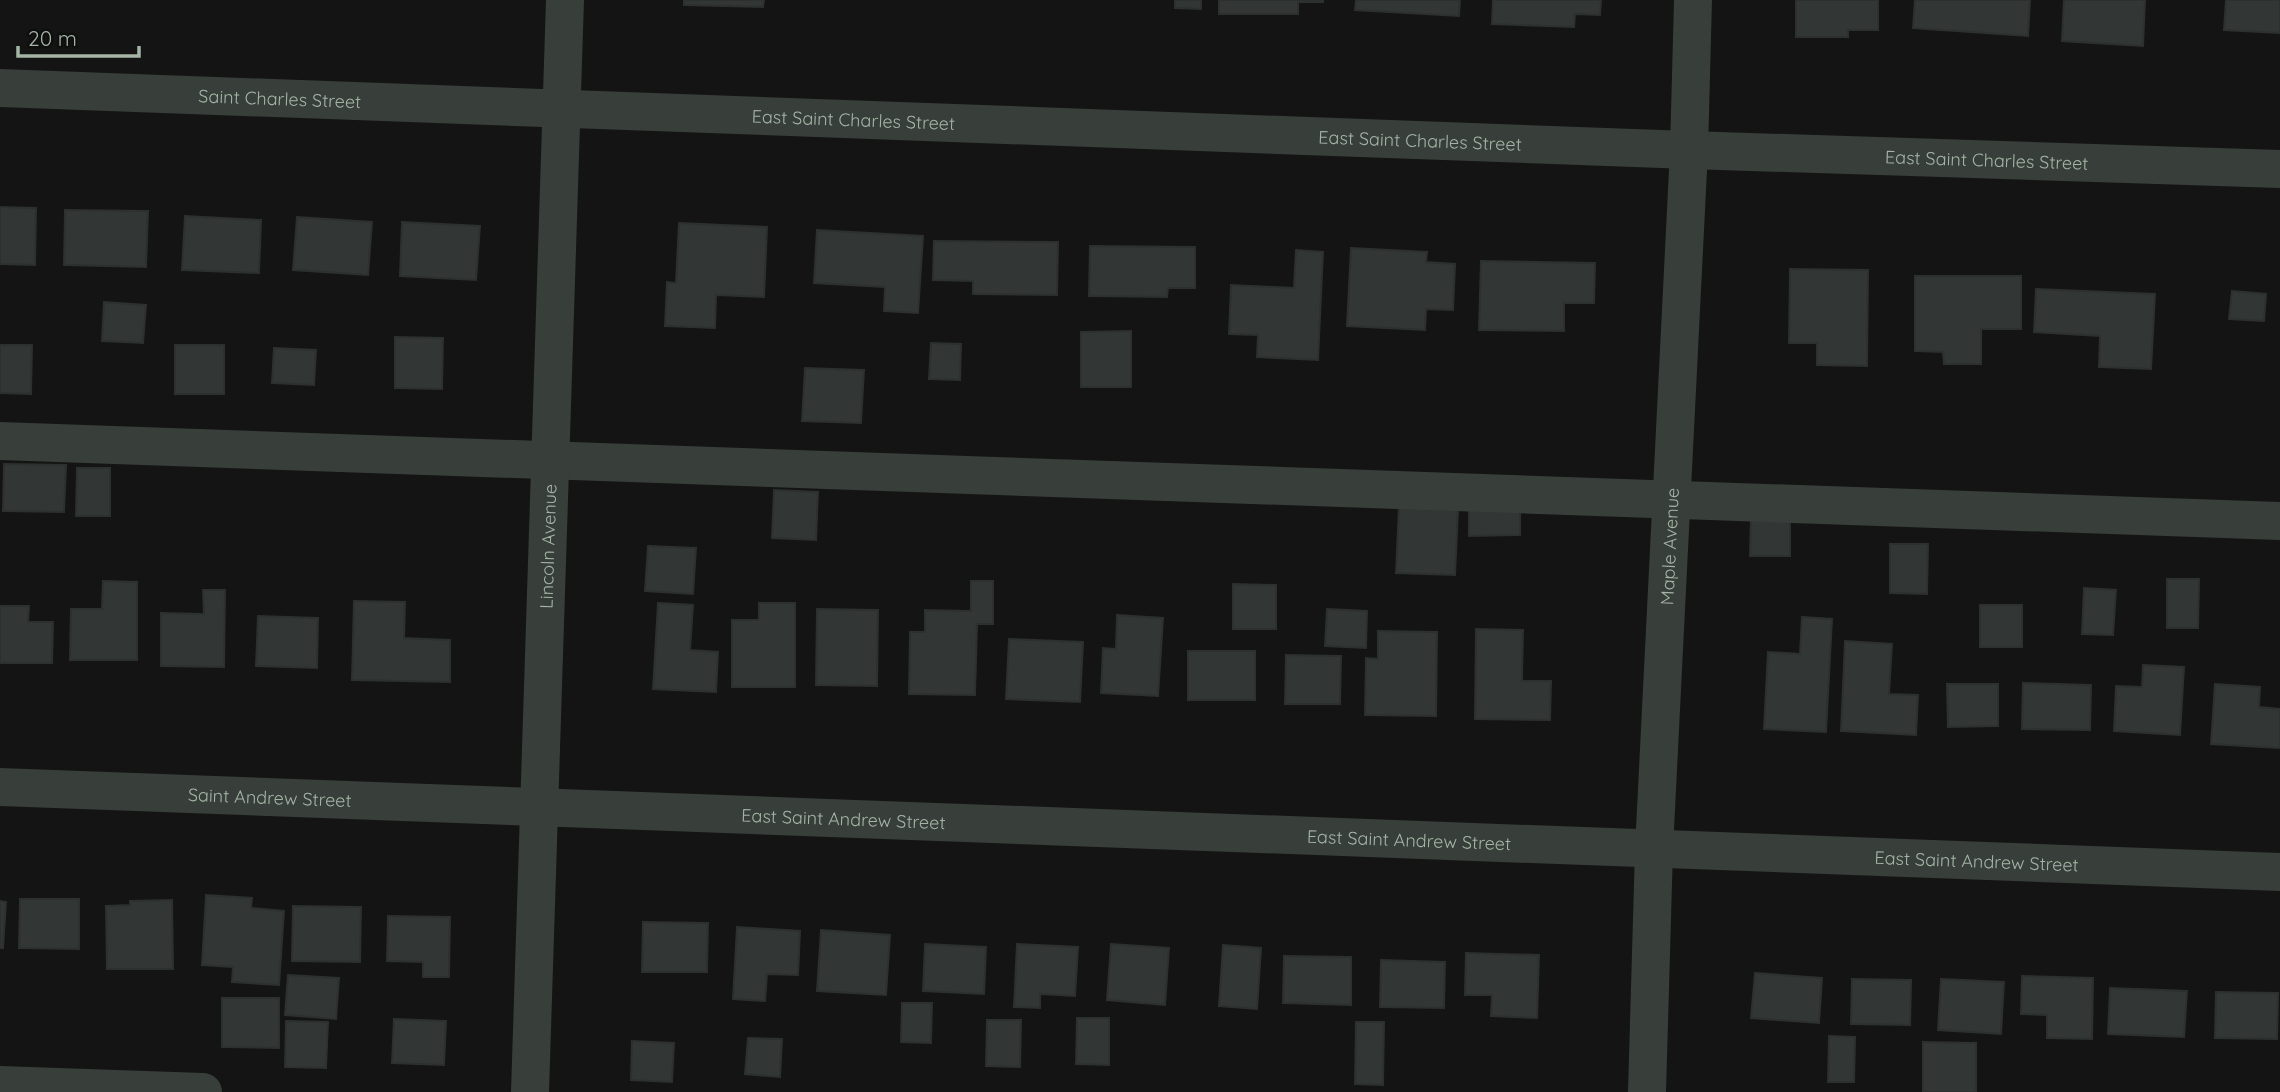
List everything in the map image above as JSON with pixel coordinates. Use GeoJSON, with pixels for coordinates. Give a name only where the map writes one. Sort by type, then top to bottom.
{"type":"FeatureCollection","features":[{"type":"Feature","properties":{"kind":"street","name":"Lincoln Avenue"},"geometry":{"type":"LineString","coordinates":[[530,1092],[565,0]]}},
{"type":"Feature","properties":{"kind":"street","name":"Maple Avenue"},"geometry":{"type":"LineString","coordinates":[[1647,1092],[1654,849],[1689,150],[1693,0]]}},
{"type":"Feature","properties":{"kind":"street","name":"Saint Charles Street"},"geometry":{"type":"LineString","coordinates":[[0,88],[561,108]]}},
{"type":"Feature","properties":{"kind":"street","name":"East Saint Charles Street"},"geometry":{"type":"LineString","coordinates":[[561,108],[2280,169]]}},
{"type":"Feature","properties":{"kind":"street"},"geometry":{"type":"LineString","coordinates":[[0,441],[2280,521]]}},
{"type":"Feature","properties":{"kind":"street","name":"Saint Andrew Street"},"geometry":{"type":"LineString","coordinates":[[0,788],[539,806]]}},
{"type":"Feature","properties":{"kind":"street","name":"East Saint Andrew Street"},"geometry":{"type":"LineString","coordinates":[[539,806],[2280,872]]}},
{"type":"Feature","properties":{"kind":"street"},"geometry":{"type":"LineString","coordinates":[[0,1085],[203,1092]]}},
{"type":"Feature","properties":{"kind":"building"},"geometry":{"type":"Polygon","coordinates":[[[684,0],[764,0],[763,7],[684,5],[684,0]]]}},
{"type":"Feature","properties":{"kind":"building"},"geometry":{"type":"Polygon","coordinates":[[[1175,0],[1201,0],[1201,9],[1175,8],[1175,0]]]}},
{"type":"Feature","properties":{"kind":"building"},"geometry":{"type":"Polygon","coordinates":[[[1219,0],[1323,2],[1298,2],[1298,14],[1219,14],[1219,0]]]}},
{"type":"Feature","properties":{"kind":"building"},"geometry":{"type":"Polygon","coordinates":[[[1356,0],[1460,0],[1459,16],[1355,10],[1356,0]]]}},
{"type":"Feature","properties":{"kind":"building"},"geometry":{"type":"Polygon","coordinates":[[[1493,0],[1601,0],[1600,15],[1575,14],[1574,27],[1492,24],[1493,0]]]}},
{"type":"Feature","properties":{"kind":"building"},"geometry":{"type":"Polygon","coordinates":[[[1796,0],[1878,0],[1878,30],[1848,30],[1848,37],[1796,37],[1796,0]]]}},
{"type":"Feature","properties":{"kind":"building"},"geometry":{"type":"Polygon","coordinates":[[[1915,0],[2030,0],[2028,36],[1913,28],[1915,0]]]}},
{"type":"Feature","properties":{"kind":"building"},"geometry":{"type":"Polygon","coordinates":[[[2064,0],[2145,0],[2143,46],[2062,41],[2064,0]]]}},
{"type":"Feature","properties":{"kind":"building"},"geometry":{"type":"Polygon","coordinates":[[[2226,0],[2280,0],[2280,33],[2224,30],[2226,0]]]}},
{"type":"Feature","properties":{"kind":"building"},"geometry":{"type":"Polygon","coordinates":[[[0,207],[36,208],[35,265],[0,264],[0,207]]]}},
{"type":"Feature","properties":{"kind":"building"},"geometry":{"type":"Polygon","coordinates":[[[65,210],[148,211],[146,267],[64,265],[65,210]]]}},
{"type":"Feature","properties":{"kind":"building"},"geometry":{"type":"Polygon","coordinates":[[[185,216],[261,220],[259,273],[182,270],[185,216]]]}},
{"type":"Feature","properties":{"kind":"building"},"geometry":{"type":"Polygon","coordinates":[[[297,217],[372,222],[368,275],[293,270],[297,217]]]}},
{"type":"Feature","properties":{"kind":"building"},"geometry":{"type":"Polygon","coordinates":[[[402,222],[480,226],[476,280],[400,276],[402,222]]]}},
{"type":"Feature","properties":{"kind":"building"},"geometry":{"type":"Polygon","coordinates":[[[679,223],[767,227],[764,297],[716,295],[715,328],[665,326],[667,282],[676,283],[679,223]]]}},
{"type":"Feature","properties":{"kind":"building"},"geometry":{"type":"Polygon","coordinates":[[[817,230],[923,236],[918,313],[884,311],[885,287],[814,283],[817,230]]]}},
{"type":"Feature","properties":{"kind":"building"},"geometry":{"type":"Polygon","coordinates":[[[934,241],[1058,242],[1057,295],[973,294],[973,281],[933,280],[934,241]]]}},
{"type":"Feature","properties":{"kind":"building"},"geometry":{"type":"Polygon","coordinates":[[[1090,246],[1195,247],[1195,288],[1168,288],[1167,297],[1089,296],[1090,246]]]}},
{"type":"Feature","properties":{"kind":"building"},"geometry":{"type":"Polygon","coordinates":[[[1351,248],[1427,252],[1426,262],[1455,264],[1453,310],[1426,309],[1425,330],[1347,326],[1351,248]]]}},
{"type":"Feature","properties":{"kind":"building"},"geometry":{"type":"Polygon","coordinates":[[[1296,250],[1323,252],[1318,360],[1257,357],[1258,335],[1229,334],[1231,285],[1294,288],[1296,250]]]}},
{"type":"Feature","properties":{"kind":"building"},"geometry":{"type":"Polygon","coordinates":[[[1481,261],[1595,263],[1594,303],[1564,303],[1564,331],[1479,330],[1481,261]]]}},
{"type":"Feature","properties":{"kind":"building"},"geometry":{"type":"Polygon","coordinates":[[[1790,269],[1868,270],[1867,366],[1817,365],[1817,343],[1789,343],[1790,269]]]}},
{"type":"Feature","properties":{"kind":"building"},"geometry":{"type":"Polygon","coordinates":[[[1915,276],[2021,276],[2021,329],[1981,329],[1981,364],[1944,364],[1943,352],[1915,351],[1915,276]]]}},
{"type":"Feature","properties":{"kind":"building"},"geometry":{"type":"Polygon","coordinates":[[[2036,289],[2155,294],[2151,369],[2099,367],[2100,336],[2034,332],[2036,289]]]}},
{"type":"Feature","properties":{"kind":"building"},"geometry":{"type":"Polygon","coordinates":[[[2232,291],[2266,294],[2264,321],[2229,319],[2232,291]]]}},
{"type":"Feature","properties":{"kind":"building"},"geometry":{"type":"Polygon","coordinates":[[[104,302],[146,305],[143,343],[102,341],[104,302]]]}},
{"type":"Feature","properties":{"kind":"building"},"geometry":{"type":"Polygon","coordinates":[[[1131,331],[1131,387],[1081,387],[1081,332],[1131,331]]]}},
{"type":"Feature","properties":{"kind":"building"},"geometry":{"type":"Polygon","coordinates":[[[395,337],[443,338],[442,389],[395,388],[395,337]]]}},
{"type":"Feature","properties":{"kind":"building"},"geometry":{"type":"Polygon","coordinates":[[[931,343],[961,344],[960,380],[929,379],[931,343]]]}},
{"type":"Feature","properties":{"kind":"building"},"geometry":{"type":"Polygon","coordinates":[[[0,345],[32,345],[31,394],[0,393],[0,345]]]}},
{"type":"Feature","properties":{"kind":"building"},"geometry":{"type":"Polygon","coordinates":[[[175,345],[224,345],[224,394],[175,394],[175,345]]]}},
{"type":"Feature","properties":{"kind":"building"},"geometry":{"type":"Polygon","coordinates":[[[274,348],[316,350],[314,385],[272,383],[274,348]]]}},
{"type":"Feature","properties":{"kind":"building"},"geometry":{"type":"Polygon","coordinates":[[[805,368],[864,370],[861,423],[802,421],[805,368]]]}},
{"type":"Feature","properties":{"kind":"building"},"geometry":{"type":"Polygon","coordinates":[[[4,464],[66,465],[64,512],[3,511],[4,464]]]}},
{"type":"Feature","properties":{"kind":"building"},"geometry":{"type":"Polygon","coordinates":[[[77,468],[110,468],[110,516],[76,516],[77,468]]]}},
{"type":"Feature","properties":{"kind":"building"},"geometry":{"type":"Polygon","coordinates":[[[774,490],[818,492],[816,540],[772,538],[774,490]]]}},
{"type":"Feature","properties":{"kind":"building"},"geometry":{"type":"Polygon","coordinates":[[[1399,507],[1458,510],[1455,575],[1396,573],[1399,507]]]}},
{"type":"Feature","properties":{"kind":"building"},"geometry":{"type":"Polygon","coordinates":[[[1469,507],[1520,507],[1520,535],[1469,536],[1469,507]]]}},
{"type":"Feature","properties":{"kind":"building"},"geometry":{"type":"Polygon","coordinates":[[[1751,516],[1790,517],[1790,556],[1750,556],[1751,516]]]}},
{"type":"Feature","properties":{"kind":"building"},"geometry":{"type":"Polygon","coordinates":[[[1890,544],[1928,544],[1927,594],[1890,593],[1890,544]]]}},
{"type":"Feature","properties":{"kind":"building"},"geometry":{"type":"Polygon","coordinates":[[[648,546],[696,548],[693,594],[645,591],[648,546]]]}},
{"type":"Feature","properties":{"kind":"building"},"geometry":{"type":"Polygon","coordinates":[[[2167,579],[2199,579],[2198,628],[2167,628],[2167,579]]]}},
{"type":"Feature","properties":{"kind":"building"},"geometry":{"type":"Polygon","coordinates":[[[103,581],[137,582],[137,660],[70,660],[71,609],[102,609],[103,581]]]}},
{"type":"Feature","properties":{"kind":"building"},"geometry":{"type":"Polygon","coordinates":[[[971,581],[993,581],[993,624],[977,624],[975,695],[909,694],[910,632],[925,632],[925,610],[971,611],[971,581]]]}},
{"type":"Feature","properties":{"kind":"building"},"geometry":{"type":"Polygon","coordinates":[[[1233,584],[1276,585],[1276,629],[1233,629],[1233,584]]]}},
{"type":"Feature","properties":{"kind":"building"},"geometry":{"type":"Polygon","coordinates":[[[2084,588],[2116,590],[2113,635],[2082,634],[2084,588]]]}},
{"type":"Feature","properties":{"kind":"building"},"geometry":{"type":"Polygon","coordinates":[[[203,590],[225,590],[224,667],[161,666],[161,613],[204,614],[203,590]]]}},
{"type":"Feature","properties":{"kind":"building"},"geometry":{"type":"Polygon","coordinates":[[[354,601],[405,602],[404,638],[450,640],[450,682],[352,680],[354,601]]]}},
{"type":"Feature","properties":{"kind":"building"},"geometry":{"type":"Polygon","coordinates":[[[658,603],[693,605],[690,650],[718,652],[716,692],[653,689],[658,603]]]}},
{"type":"Feature","properties":{"kind":"building"},"geometry":{"type":"Polygon","coordinates":[[[759,603],[795,603],[795,687],[732,687],[732,620],[759,620],[759,603]]]}},
{"type":"Feature","properties":{"kind":"building"},"geometry":{"type":"Polygon","coordinates":[[[1980,605],[2022,605],[2022,647],[1980,647],[1980,605]]]}},
{"type":"Feature","properties":{"kind":"building"},"geometry":{"type":"Polygon","coordinates":[[[0,606],[29,606],[28,622],[53,622],[52,663],[0,663],[0,606]]]}},
{"type":"Feature","properties":{"kind":"building"},"geometry":{"type":"Polygon","coordinates":[[[817,609],[878,610],[877,686],[816,685],[817,609]]]}},
{"type":"Feature","properties":{"kind":"building"},"geometry":{"type":"Polygon","coordinates":[[[1327,609],[1367,611],[1366,648],[1325,646],[1327,609]]]}},
{"type":"Feature","properties":{"kind":"building"},"geometry":{"type":"Polygon","coordinates":[[[1117,615],[1163,618],[1158,696],[1101,693],[1103,648],[1116,649],[1117,615]]]}},
{"type":"Feature","properties":{"kind":"building"},"geometry":{"type":"Polygon","coordinates":[[[258,616],[318,618],[317,668],[256,666],[258,616]]]}},
{"type":"Feature","properties":{"kind":"building"},"geometry":{"type":"Polygon","coordinates":[[[1802,617],[1832,619],[1826,732],[1764,729],[1768,652],[1800,654],[1802,617]]]}},
{"type":"Feature","properties":{"kind":"building"},"geometry":{"type":"Polygon","coordinates":[[[1476,629],[1523,630],[1522,681],[1551,681],[1550,720],[1475,719],[1476,629]]]}},
{"type":"Feature","properties":{"kind":"building"},"geometry":{"type":"Polygon","coordinates":[[[1378,631],[1437,632],[1436,716],[1365,715],[1366,658],[1378,659],[1378,631]]]}},
{"type":"Feature","properties":{"kind":"building"},"geometry":{"type":"Polygon","coordinates":[[[1009,639],[1083,642],[1080,702],[1006,699],[1009,639]]]}},
{"type":"Feature","properties":{"kind":"building"},"geometry":{"type":"Polygon","coordinates":[[[1845,641],[1892,644],[1889,694],[1918,695],[1916,735],[1841,731],[1845,641]]]}},
{"type":"Feature","properties":{"kind":"building"},"geometry":{"type":"Polygon","coordinates":[[[1188,651],[1255,651],[1255,700],[1188,700],[1188,651]]]}},
{"type":"Feature","properties":{"kind":"building"},"geometry":{"type":"Polygon","coordinates":[[[1286,655],[1341,656],[1340,704],[1285,704],[1286,655]]]}},
{"type":"Feature","properties":{"kind":"building"},"geometry":{"type":"Polygon","coordinates":[[[2143,665],[2184,667],[2180,735],[2114,731],[2116,686],[2142,687],[2143,665]]]}},
{"type":"Feature","properties":{"kind":"building"},"geometry":{"type":"Polygon","coordinates":[[[2023,683],[2091,685],[2090,730],[2022,729],[2023,683]]]}},
{"type":"Feature","properties":{"kind":"building"},"geometry":{"type":"Polygon","coordinates":[[[1947,684],[1998,684],[1998,726],[1948,727],[1947,684]]]}},
{"type":"Feature","properties":{"kind":"building"},"geometry":{"type":"Polygon","coordinates":[[[2215,684],[2260,687],[2259,707],[2280,709],[2280,748],[2211,744],[2215,684]]]}},
{"type":"Feature","properties":{"kind":"building"},"geometry":{"type":"Polygon","coordinates":[[[206,895],[252,898],[251,908],[284,911],[279,985],[232,982],[233,967],[202,965],[206,895]]]}},
{"type":"Feature","properties":{"kind":"building"},"geometry":{"type":"Polygon","coordinates":[[[20,899],[79,899],[79,949],[19,948],[20,899]]]}},
{"type":"Feature","properties":{"kind":"building"},"geometry":{"type":"Polygon","coordinates":[[[172,900],[173,969],[107,969],[106,906],[130,905],[130,901],[172,900]]]}},
{"type":"Feature","properties":{"kind":"building"},"geometry":{"type":"Polygon","coordinates":[[[0,901],[6,902],[3,948],[0,948],[0,901]]]}},
{"type":"Feature","properties":{"kind":"building"},"geometry":{"type":"Polygon","coordinates":[[[293,906],[361,907],[360,962],[292,961],[293,906]]]}},
{"type":"Feature","properties":{"kind":"building"},"geometry":{"type":"Polygon","coordinates":[[[388,916],[450,917],[449,977],[423,977],[423,962],[387,961],[388,916]]]}},
{"type":"Feature","properties":{"kind":"building"},"geometry":{"type":"Polygon","coordinates":[[[643,922],[708,923],[707,972],[642,972],[643,922]]]}},
{"type":"Feature","properties":{"kind":"building"},"geometry":{"type":"Polygon","coordinates":[[[737,927],[800,931],[798,975],[767,974],[765,1001],[733,999],[737,927]]]}},
{"type":"Feature","properties":{"kind":"building"},"geometry":{"type":"Polygon","coordinates":[[[821,930],[890,935],[886,995],[817,991],[821,930]]]}},
{"type":"Feature","properties":{"kind":"building"},"geometry":{"type":"Polygon","coordinates":[[[925,944],[986,947],[984,994],[923,991],[925,944]]]}},
{"type":"Feature","properties":{"kind":"building"},"geometry":{"type":"Polygon","coordinates":[[[1017,944],[1078,947],[1075,996],[1040,994],[1040,1008],[1014,1007],[1017,944]]]}},
{"type":"Feature","properties":{"kind":"building"},"geometry":{"type":"Polygon","coordinates":[[[1111,944],[1169,948],[1165,1005],[1107,1000],[1111,944]]]}},
{"type":"Feature","properties":{"kind":"building"},"geometry":{"type":"Polygon","coordinates":[[[1223,945],[1261,948],[1257,1009],[1219,1006],[1223,945]]]}},
{"type":"Feature","properties":{"kind":"building"},"geometry":{"type":"Polygon","coordinates":[[[1466,953],[1539,955],[1537,1018],[1491,1016],[1492,995],[1465,995],[1466,953]]]}},
{"type":"Feature","properties":{"kind":"building"},"geometry":{"type":"Polygon","coordinates":[[[1284,956],[1351,957],[1351,1005],[1283,1003],[1284,956]]]}},
{"type":"Feature","properties":{"kind":"building"},"geometry":{"type":"Polygon","coordinates":[[[1381,960],[1445,962],[1444,1008],[1380,1007],[1381,960]]]}},
{"type":"Feature","properties":{"kind":"building"},"geometry":{"type":"Polygon","coordinates":[[[1755,973],[1822,978],[1819,1023],[1751,1018],[1755,973]]]}},
{"type":"Feature","properties":{"kind":"building"},"geometry":{"type":"Polygon","coordinates":[[[288,975],[339,978],[336,1019],[285,1015],[288,975]]]}},
{"type":"Feature","properties":{"kind":"building"},"geometry":{"type":"Polygon","coordinates":[[[2022,976],[2093,978],[2092,1039],[2047,1038],[2047,1015],[2021,1014],[2022,976]]]}},
{"type":"Feature","properties":{"kind":"building"},"geometry":{"type":"Polygon","coordinates":[[[1852,979],[1911,980],[1910,1025],[1851,1024],[1852,979]]]}},
{"type":"Feature","properties":{"kind":"building"},"geometry":{"type":"Polygon","coordinates":[[[1941,979],[2004,982],[2001,1034],[1938,1030],[1941,979]]]}},
{"type":"Feature","properties":{"kind":"building"},"geometry":{"type":"Polygon","coordinates":[[[2110,988],[2187,991],[2184,1037],[2108,1034],[2110,988]]]}},
{"type":"Feature","properties":{"kind":"building"},"geometry":{"type":"Polygon","coordinates":[[[2216,992],[2278,993],[2277,1039],[2215,1038],[2216,992]]]}},
{"type":"Feature","properties":{"kind":"building"},"geometry":{"type":"Polygon","coordinates":[[[222,998],[279,998],[279,1048],[222,1047],[222,998]]]}},
{"type":"Feature","properties":{"kind":"building"},"geometry":{"type":"Polygon","coordinates":[[[902,1003],[932,1003],[931,1043],[901,1042],[902,1003]]]}},
{"type":"Feature","properties":{"kind":"building"},"geometry":{"type":"Polygon","coordinates":[[[1077,1018],[1109,1018],[1109,1065],[1076,1064],[1077,1018]]]}},
{"type":"Feature","properties":{"kind":"building"},"geometry":{"type":"Polygon","coordinates":[[[394,1019],[446,1021],[444,1065],[392,1063],[394,1019]]]}},
{"type":"Feature","properties":{"kind":"building"},"geometry":{"type":"Polygon","coordinates":[[[987,1020],[1021,1020],[1020,1067],[986,1066],[987,1020]]]}},
{"type":"Feature","properties":{"kind":"building"},"geometry":{"type":"Polygon","coordinates":[[[286,1021],[328,1022],[326,1068],[285,1067],[286,1021]]]}},
{"type":"Feature","properties":{"kind":"building"},"geometry":{"type":"Polygon","coordinates":[[[1356,1022],[1384,1022],[1383,1085],[1355,1084],[1356,1022]]]}},
{"type":"Feature","properties":{"kind":"building"},"geometry":{"type":"Polygon","coordinates":[[[1829,1036],[1855,1037],[1854,1082],[1828,1082],[1829,1036]]]}},
{"type":"Feature","properties":{"kind":"building"},"geometry":{"type":"Polygon","coordinates":[[[748,1038],[782,1039],[780,1077],[745,1074],[748,1038]]]}},
{"type":"Feature","properties":{"kind":"building"},"geometry":{"type":"Polygon","coordinates":[[[632,1041],[674,1043],[672,1082],[631,1080],[632,1041]]]}},
{"type":"Feature","properties":{"kind":"building"},"geometry":{"type":"Polygon","coordinates":[[[1923,1042],[1976,1043],[1976,1092],[1923,1092],[1923,1042]]]}}]}
